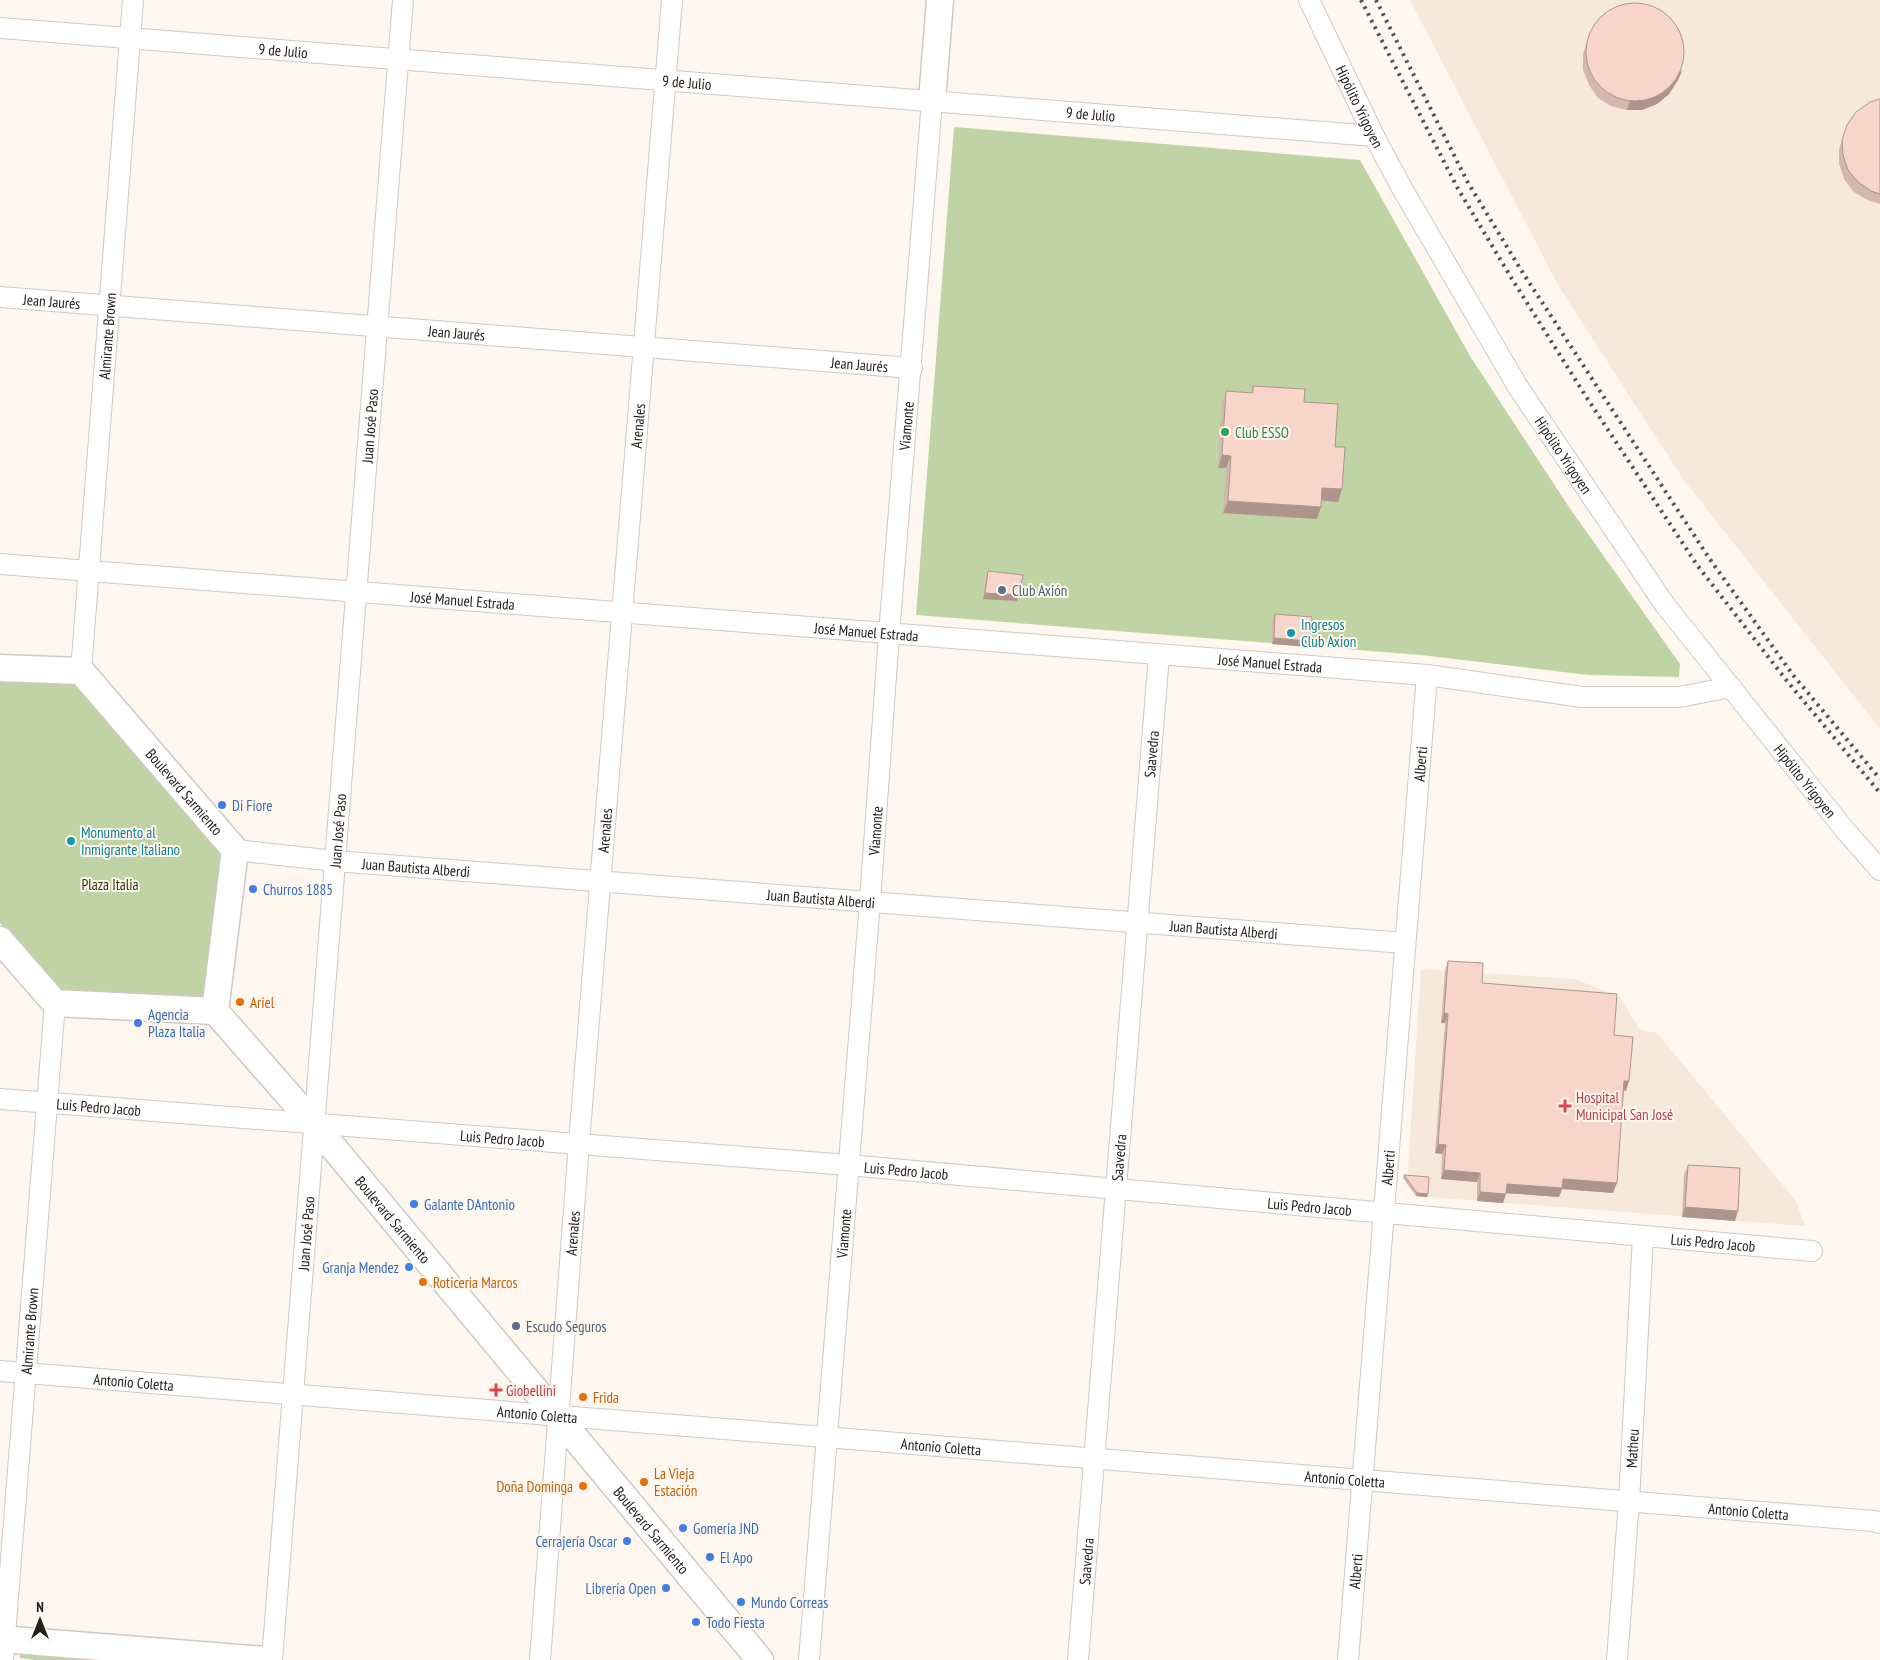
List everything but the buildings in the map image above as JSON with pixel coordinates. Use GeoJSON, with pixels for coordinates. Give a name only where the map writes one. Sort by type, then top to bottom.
{"type":"FeatureCollection","features":[{"type":"Feature","properties":{"kind":"main road","name":"Viamonte"},"geometry":{"type":"LineString","coordinates":[[932,101],[940,0]]}},
{"type":"Feature","properties":{"kind":"main road"},"geometry":{"type":"LineString","coordinates":[[0,668],[81,672]]}},
{"type":"Feature","properties":{"kind":"main road","name":"Boulevard Sarmiento"},"geometry":{"type":"LineString","coordinates":[[81,672],[235,850]]}},
{"type":"Feature","properties":{"kind":"main road"},"geometry":{"type":"LineString","coordinates":[[0,940],[55,1003],[215,1011],[235,850]]}},
{"type":"Feature","properties":{"kind":"main road","name":"Boulevard Sarmiento"},"geometry":{"type":"LineString","coordinates":[[215,1011],[313,1123],[760,1660]]}},
{"type":"Feature","properties":{"kind":"main road"},"geometry":{"type":"LineString","coordinates":[[2,1646],[266,1660]]}},
{"type":"Feature","properties":{"kind":"street","name":"Almirante Brown"},"geometry":{"type":"LineString","coordinates":[[81,672],[132,0]]}},
{"type":"Feature","properties":{"kind":"street","name":"Juan José Paso"},"geometry":{"type":"LineString","coordinates":[[272,1660],[403,0]]}},
{"type":"Feature","properties":{"kind":"street","name":"Arenales"},"geometry":{"type":"LineString","coordinates":[[540,1660],[579,1142],[672,0]]}},
{"type":"Feature","properties":{"kind":"street","name":"Hipólito Yrigoyen"},"geometry":{"type":"LineString","coordinates":[[1310,0],[1374,136],[1403,190],[1518,387],[1666,605],[1844,829],[1880,870]]}},
{"type":"Feature","properties":{"kind":"street","name":"9 de Julio"},"geometry":{"type":"LineString","coordinates":[[0,28],[1374,136]]}},
{"type":"Feature","properties":{"kind":"street","name":"Viamonte"},"geometry":{"type":"LineString","coordinates":[[810,1660],[870,901],[888,634],[912,368],[932,101]]}},
{"type":"Feature","properties":{"kind":"street","name":"Jean Jaurés"},"geometry":{"type":"LineString","coordinates":[[0,297],[912,368]]}},
{"type":"Feature","properties":{"kind":"street","name":"José Manuel Estrada"},"geometry":{"type":"LineString","coordinates":[[0,564],[1427,676],[1582,698],[1679,698],[1731,688]]}},
{"type":"Feature","properties":{"kind":"street","name":"Saavedra"},"geometry":{"type":"LineString","coordinates":[[1078,1660],[1160,655]]}},
{"type":"Feature","properties":{"kind":"street","name":"Alberti"},"geometry":{"type":"LineString","coordinates":[[1348,1660],[1427,676]]}},
{"type":"Feature","properties":{"kind":"street","name":"Juan Bautista Alberdi"},"geometry":{"type":"LineString","coordinates":[[235,850],[335,861],[1406,943]]}},
{"type":"Feature","properties":{"kind":"street","name":"Almirante Brown"},"geometry":{"type":"LineString","coordinates":[[2,1646],[55,1003]]}},
{"type":"Feature","properties":{"kind":"street","name":"Luis Pedro Jacob"},"geometry":{"type":"LineString","coordinates":[[0,1099],[848,1164],[1812,1251]]}},
{"type":"Feature","properties":{"kind":"street","name":"Matheu"},"geometry":{"type":"LineString","coordinates":[[1617,1660],[1629,1501],[1643,1236]]}},
{"type":"Feature","properties":{"kind":"street","name":"Antonio Coletta"},"geometry":{"type":"LineString","coordinates":[[0,1371],[1629,1501],[1880,1523]]}},
{"type":"Feature","properties":{"kind":"shaded area"},"geometry":{"type":"Polygon","coordinates":[[[1410,0],[1880,0],[1880,729],[1683,479],[1558,285],[1410,0]]]}},
{"type":"Feature","properties":{"kind":"shaded area","name":"Hospital Municipal San José"},"geometry":{"type":"Polygon","coordinates":[[[1421,969],[1575,979],[1620,997],[1640,1030],[1657,1033],[1796,1201],[1805,1226],[1416,1196],[1407,1184],[1421,969]]]}},
{"type":"Feature","properties":{"kind":"green space","name":"Club ESSO"},"geometry":{"type":"Polygon","coordinates":[[[954,127],[1360,160],[1470,356],[1569,507],[1680,664],[1679,677],[1588,675],[1421,655],[916,615],[954,127]]]}},
{"type":"Feature","properties":{"kind":"green space","name":"Plaza Italia"},"geometry":{"type":"Polygon","coordinates":[[[0,682],[83,685],[226,851],[202,999],[59,990],[0,923],[0,682]]]}},
{"type":"Feature","properties":{"kind":"green space"},"geometry":{"type":"Polygon","coordinates":[[[20,1651],[150,1660],[35,1660],[20,1658],[20,1651]]]}},
{"type":"Feature","properties":{"kind":"railway"},"geometry":{"type":"LineString","coordinates":[[1361,0],[1458,189],[1585,395],[1697,565],[1787,681],[1880,793]]}},
{"type":"Feature","properties":{"kind":"railway"},"geometry":{"type":"LineString","coordinates":[[1376,0],[1467,181],[1521,270],[1709,558],[1793,675],[1880,779]]}},
{"type":"Feature","properties":{"kind":"place","name":"Club ESSO"},"geometry":{"type":"Point","coordinates":[1225,432]}},
{"type":"Feature","properties":{"kind":"place","name":"Club Axión"},"geometry":{"type":"Point","coordinates":[1002,590]}},
{"type":"Feature","properties":{"kind":"place","name":"Ingresos Club Axion"},"geometry":{"type":"Point","coordinates":[1291,633]}},
{"type":"Feature","properties":{"kind":"place","name":"Di Fiore"},"geometry":{"type":"Point","coordinates":[222,805]}},
{"type":"Feature","properties":{"kind":"place","name":"Monumento al Inmigrante Italiano"},"geometry":{"type":"Point","coordinates":[71,841]}},
{"type":"Feature","properties":{"kind":"place","name":"Churros 1885"},"geometry":{"type":"Point","coordinates":[253,889]}},
{"type":"Feature","properties":{"kind":"place","name":"Ariel"},"geometry":{"type":"Point","coordinates":[240,1002]}},
{"type":"Feature","properties":{"kind":"place","name":"Agencia Plaza Italia"},"geometry":{"type":"Point","coordinates":[138,1023]}},
{"type":"Feature","properties":{"kind":"place","name":"Hospital Municipal San José"},"geometry":{"type":"Point","coordinates":[1565,1106]}},
{"type":"Feature","properties":{"kind":"place","name":"Galante DAntonio"},"geometry":{"type":"Point","coordinates":[414,1204]}},
{"type":"Feature","properties":{"kind":"place","name":"Granja Mendez"},"geometry":{"type":"Point","coordinates":[409,1267]}},
{"type":"Feature","properties":{"kind":"place","name":"Roticeria Marcos"},"geometry":{"type":"Point","coordinates":[423,1282]}},
{"type":"Feature","properties":{"kind":"place","name":"Escudo Seguros"},"geometry":{"type":"Point","coordinates":[516,1326]}},
{"type":"Feature","properties":{"kind":"place","name":"Giobellini"},"geometry":{"type":"Point","coordinates":[496,1390]}},
{"type":"Feature","properties":{"kind":"place","name":"Frida"},"geometry":{"type":"Point","coordinates":[583,1397]}},
{"type":"Feature","properties":{"kind":"place","name":"La Vieja Estación"},"geometry":{"type":"Point","coordinates":[644,1482]}},
{"type":"Feature","properties":{"kind":"place","name":"Doña Dominga"},"geometry":{"type":"Point","coordinates":[583,1486]}},
{"type":"Feature","properties":{"kind":"place","name":"Gomeria JND"},"geometry":{"type":"Point","coordinates":[683,1528]}},
{"type":"Feature","properties":{"kind":"place","name":"Cerrajería Oscar"},"geometry":{"type":"Point","coordinates":[627,1541]}},
{"type":"Feature","properties":{"kind":"place","name":"El Apo"},"geometry":{"type":"Point","coordinates":[710,1557]}},
{"type":"Feature","properties":{"kind":"place","name":"Librería Open"},"geometry":{"type":"Point","coordinates":[666,1588]}},
{"type":"Feature","properties":{"kind":"place","name":"Mundo Correas"},"geometry":{"type":"Point","coordinates":[741,1602]}},
{"type":"Feature","properties":{"kind":"place","name":"Todo Fiesta"},"geometry":{"type":"Point","coordinates":[696,1622]}}]}
